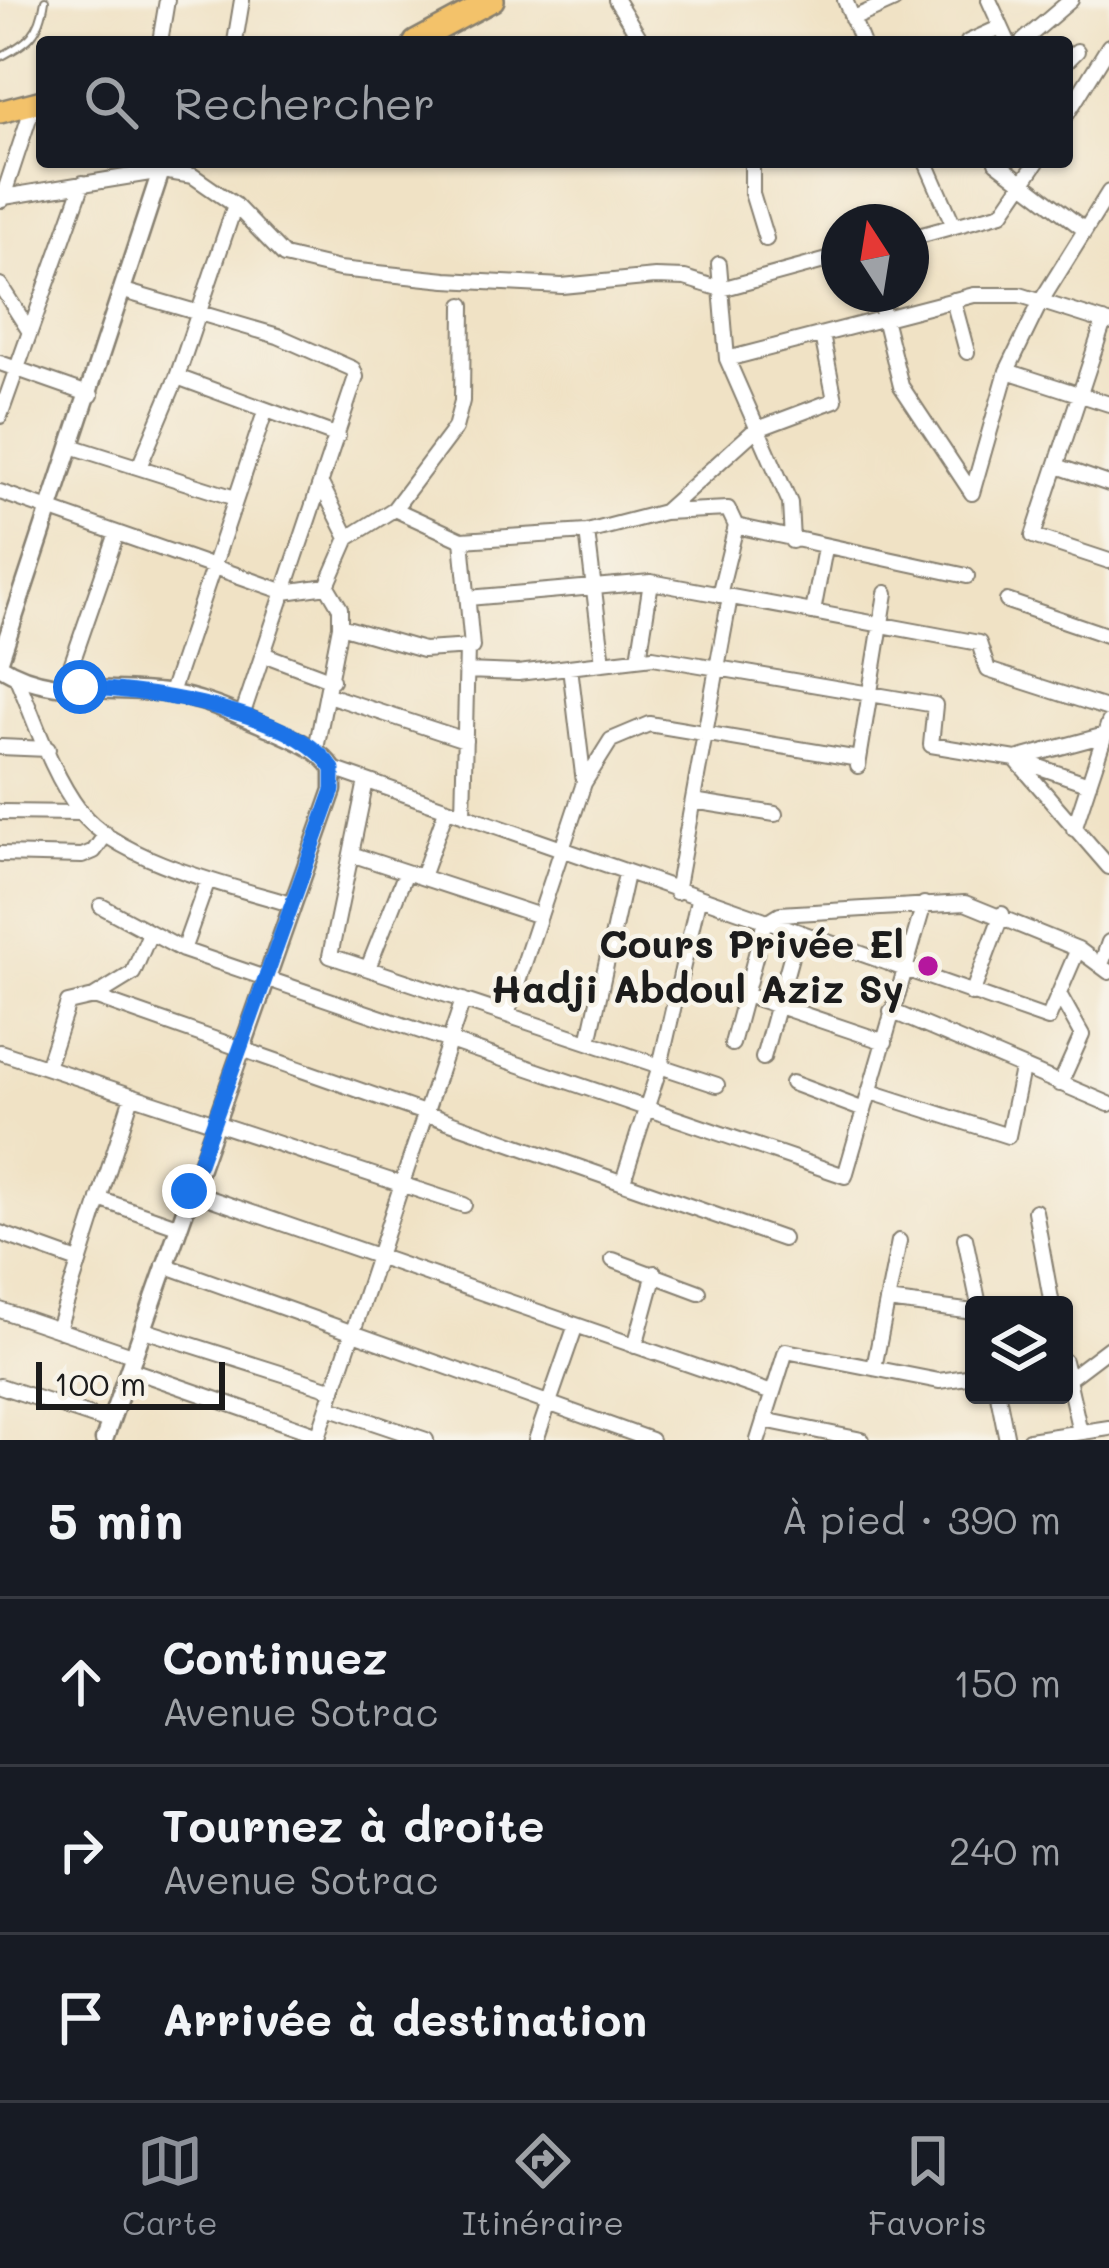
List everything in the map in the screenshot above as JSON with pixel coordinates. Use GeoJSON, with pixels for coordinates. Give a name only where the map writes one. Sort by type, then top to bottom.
{"type":"FeatureCollection","features":[{"type":"Feature","properties":{"kind":"main road"},"geometry":{"type":"LineString","coordinates":[[426,36],[493,0]]}},
{"type":"Feature","properties":{"kind":"main road"},"geometry":{"type":"LineString","coordinates":[[0,112],[36,103]]}},
{"type":"Feature","properties":{"kind":"street"},"geometry":{"type":"LineString","coordinates":[[161,36],[167,0]]}},
{"type":"Feature","properties":{"kind":"street"},"geometry":{"type":"LineString","coordinates":[[237,36],[242,0]]}},
{"type":"Feature","properties":{"kind":"street"},"geometry":{"type":"LineString","coordinates":[[616,0],[638,36]]}},
{"type":"Feature","properties":{"kind":"street"},"geometry":{"type":"LineString","coordinates":[[845,0],[859,36]]}},
{"type":"Feature","properties":{"kind":"street"},"geometry":{"type":"LineString","coordinates":[[852,19],[894,0]]}},
{"type":"Feature","properties":{"kind":"street"},"geometry":{"type":"LineString","coordinates":[[989,0],[1005,34]]}},
{"type":"Feature","properties":{"kind":"street"},"geometry":{"type":"LineString","coordinates":[[1029,36],[1071,0]]}},
{"type":"Feature","properties":{"kind":"street"},"geometry":{"type":"LineString","coordinates":[[1073,107],[1103,71],[1109,46]]}},
{"type":"Feature","properties":{"kind":"street"},"geometry":{"type":"LineString","coordinates":[[2,201],[36,108]]}},
{"type":"Feature","properties":{"kind":"street"},"geometry":{"type":"LineString","coordinates":[[2,201],[154,168]]}},
{"type":"Feature","properties":{"kind":"street"},"geometry":{"type":"LineString","coordinates":[[162,168],[91,395],[50,510],[8,606],[0,663],[16,676],[80,812],[106,834],[208,880],[291,904]]}},
{"type":"Feature","properties":{"kind":"street"},"geometry":{"type":"LineString","coordinates":[[169,168],[193,176],[235,205],[275,251],[339,269],[535,286],[686,278],[721,290],[821,262]]}},
{"type":"Feature","properties":{"kind":"street"},"geometry":{"type":"LineString","coordinates":[[752,168],[752,193],[766,239]]}},
{"type":"Feature","properties":{"kind":"street"},"geometry":{"type":"LineString","coordinates":[[929,168],[954,226]]}},
{"type":"Feature","properties":{"kind":"street"},"geometry":{"type":"LineString","coordinates":[[1004,168],[1085,230]]}},
{"type":"Feature","properties":{"kind":"street"},"geometry":{"type":"LineString","coordinates":[[929,233],[1002,213],[1033,168]]}},
{"type":"Feature","properties":{"kind":"street"},"geometry":{"type":"LineString","coordinates":[[0,416],[83,183]]}},
{"type":"Feature","properties":{"kind":"street"},"geometry":{"type":"LineString","coordinates":[[882,312],[902,386],[972,493],[1006,371],[1041,301],[1109,191]]}},
{"type":"Feature","properties":{"kind":"street"},"geometry":{"type":"LineString","coordinates":[[139,467],[177,377],[235,205]]}},
{"type":"Feature","properties":{"kind":"street"},"geometry":{"type":"LineString","coordinates":[[719,264],[727,358],[790,502],[792,541]]}},
{"type":"Feature","properties":{"kind":"street"},"geometry":{"type":"LineString","coordinates":[[0,285],[30,332]]}},
{"type":"Feature","properties":{"kind":"street"},"geometry":{"type":"LineString","coordinates":[[124,291],[278,336],[352,369],[356,377],[242,716]]}},
{"type":"Feature","properties":{"kind":"street"},"geometry":{"type":"LineString","coordinates":[[727,358],[953,300],[1020,295],[1107,322],[1033,536],[1109,561]]}},
{"type":"Feature","properties":{"kind":"street"},"geometry":{"type":"LineString","coordinates":[[953,300],[967,352]]}},
{"type":"Feature","properties":{"kind":"street"},"geometry":{"type":"LineString","coordinates":[[327,586],[348,538],[394,509],[455,428],[462,401],[463,304]]}},
{"type":"Feature","properties":{"kind":"street"},"geometry":{"type":"LineString","coordinates":[[664,512],[755,430],[836,400],[822,334]]}},
{"type":"Feature","properties":{"kind":"street"},"geometry":{"type":"LineString","coordinates":[[0,364],[91,395]]}},
{"type":"Feature","properties":{"kind":"street"},"geometry":{"type":"LineString","coordinates":[[1006,371],[1109,404]]}},
{"type":"Feature","properties":{"kind":"street"},"geometry":{"type":"LineString","coordinates":[[177,377],[338,436]]}},
{"type":"Feature","properties":{"kind":"street"},"geometry":{"type":"LineString","coordinates":[[171,693],[265,412]]}},
{"type":"Feature","properties":{"kind":"street"},"geometry":{"type":"LineString","coordinates":[[71,446],[235,498]]}},
{"type":"Feature","properties":{"kind":"street"},"geometry":{"type":"LineString","coordinates":[[1057,466],[1109,484]]}},
{"type":"Feature","properties":{"kind":"street"},"geometry":{"type":"LineString","coordinates":[[321,484],[348,538]]}},
{"type":"Feature","properties":{"kind":"street"},"geometry":{"type":"LineString","coordinates":[[0,492],[285,592],[327,586]]}},
{"type":"Feature","properties":{"kind":"street"},"geometry":{"type":"LineString","coordinates":[[394,509],[462,540],[587,532],[664,512],[728,509],[736,526],[717,668],[676,892]]}},
{"type":"Feature","properties":{"kind":"street"},"geometry":{"type":"LineString","coordinates":[[736,526],[967,576]]}},
{"type":"Feature","properties":{"kind":"street"},"geometry":{"type":"LineString","coordinates":[[587,532],[603,663]]}},
{"type":"Feature","properties":{"kind":"street"},"geometry":{"type":"LineString","coordinates":[[64,686],[116,533]]}},
{"type":"Feature","properties":{"kind":"street"},"geometry":{"type":"LineString","coordinates":[[340,626],[423,650],[472,647],[462,540]]}},
{"type":"Feature","properties":{"kind":"street"},"geometry":{"type":"LineString","coordinates":[[813,612],[825,548]]}},
{"type":"Feature","properties":{"kind":"street"},"geometry":{"type":"LineString","coordinates":[[468,598],[651,582],[979,643],[988,670],[1109,709]]}},
{"type":"Feature","properties":{"kind":"street"},"geometry":{"type":"LineString","coordinates":[[639,658],[651,582]]}},
{"type":"Feature","properties":{"kind":"street"},"geometry":{"type":"LineString","coordinates":[[316,749],[340,626],[340,608],[327,586]]}},
{"type":"Feature","properties":{"kind":"street"},"geometry":{"type":"LineString","coordinates":[[507,1015],[584,783],[611,740],[649,724],[858,764],[886,593]]}},
{"type":"Feature","properties":{"kind":"street"},"geometry":{"type":"LineString","coordinates":[[1007,601],[1109,636]]}},
{"type":"Feature","properties":{"kind":"street"},"geometry":{"type":"LineString","coordinates":[[463,815],[467,647]]}},
{"type":"Feature","properties":{"kind":"street"},"geometry":{"type":"LineString","coordinates":[[263,654],[330,688],[464,740]]}},
{"type":"Feature","properties":{"kind":"street"},"geometry":{"type":"LineString","coordinates":[[466,671],[570,667],[639,658],[935,705],[931,745],[1016,759],[1089,784]]}},
{"type":"Feature","properties":{"kind":"street"},"geometry":{"type":"LineString","coordinates":[[570,667],[584,783]]}},
{"type":"Feature","properties":{"kind":"street"},"geometry":{"type":"LineString","coordinates":[[16,676],[64,686],[171,693],[242,716],[316,749],[333,769],[797,935],[1048,1018],[1078,949]]}},
{"type":"Feature","properties":{"kind":"street"},"geometry":{"type":"LineString","coordinates":[[1016,759],[1107,729]]}},
{"type":"Feature","properties":{"kind":"street"},"geometry":{"type":"LineString","coordinates":[[1074,830],[1107,729]]}},
{"type":"Feature","properties":{"kind":"street"},"geometry":{"type":"LineString","coordinates":[[0,747],[48,748]]}},
{"type":"Feature","properties":{"kind":"street"},"geometry":{"type":"LineString","coordinates":[[1016,759],[1109,867]]}},
{"type":"Feature","properties":{"kind":"street"},"geometry":{"type":"LineString","coordinates":[[0,1386],[106,1431],[333,790],[333,769]]}},
{"type":"Feature","properties":{"kind":"street"},"geometry":{"type":"LineString","coordinates":[[366,781],[330,956],[717,1085]]}},
{"type":"Feature","properties":{"kind":"street"},"geometry":{"type":"LineString","coordinates":[[693,801],[775,814]]}},
{"type":"Feature","properties":{"kind":"street"},"geometry":{"type":"LineString","coordinates":[[422,878],[446,810]]}},
{"type":"Feature","properties":{"kind":"street"},"geometry":{"type":"LineString","coordinates":[[0,812],[80,812]]}},
{"type":"Feature","properties":{"kind":"street"},"geometry":{"type":"LineString","coordinates":[[0,854],[82,856],[94,851],[106,834]]}},
{"type":"Feature","properties":{"kind":"street"},"geometry":{"type":"LineString","coordinates":[[351,854],[540,916]]}},
{"type":"Feature","properties":{"kind":"street"},"geometry":{"type":"LineString","coordinates":[[368,968],[406,872]]}},
{"type":"Feature","properties":{"kind":"street"},"geometry":{"type":"LineString","coordinates":[[589,1042],[626,874]]}},
{"type":"Feature","properties":{"kind":"street"},"geometry":{"type":"LineString","coordinates":[[183,950],[208,880]]}},
{"type":"Feature","properties":{"kind":"street"},"geometry":{"type":"LineString","coordinates":[[622,1181],[660,1066],[698,900]]}},
{"type":"Feature","properties":{"kind":"street"},"geometry":{"type":"LineString","coordinates":[[732,1044],[764,923],[780,914],[965,903],[1078,949],[1105,969],[1109,942]]}},
{"type":"Feature","properties":{"kind":"street"},"geometry":{"type":"LineString","coordinates":[[101,906],[183,950],[645,1112],[845,1176],[924,904]]}},
{"type":"Feature","properties":{"kind":"street"},"geometry":{"type":"LineString","coordinates":[[972,994],[1001,914]]}},
{"type":"Feature","properties":{"kind":"street"},"geometry":{"type":"LineString","coordinates":[[47,1067],[68,1003],[94,997],[133,973],[151,933]]}},
{"type":"Feature","properties":{"kind":"street"},"geometry":{"type":"LineString","coordinates":[[763,1058],[797,935]]}},
{"type":"Feature","properties":{"kind":"street"},"geometry":{"type":"LineString","coordinates":[[743,994],[885,1042]]}},
{"type":"Feature","properties":{"kind":"street"},"geometry":{"type":"LineString","coordinates":[[1059,994],[1082,1035],[1060,1084]]}},
{"type":"Feature","properties":{"kind":"street"},"geometry":{"type":"LineString","coordinates":[[94,997],[237,1052],[783,1239]]}},
{"type":"Feature","properties":{"kind":"street"},"geometry":{"type":"LineString","coordinates":[[0,1310],[58,1328],[318,1437],[463,1000]]}},
{"type":"Feature","properties":{"kind":"street"},"geometry":{"type":"LineString","coordinates":[[891,1011],[1109,1104]]}},
{"type":"Feature","properties":{"kind":"street"},"geometry":{"type":"LineString","coordinates":[[0,1052],[464,1205]]}},
{"type":"Feature","properties":{"kind":"street"},"geometry":{"type":"LineString","coordinates":[[871,1092],[1008,1136],[1022,1069]]}},
{"type":"Feature","properties":{"kind":"street"},"geometry":{"type":"LineString","coordinates":[[792,1082],[864,1110]]}},
{"type":"Feature","properties":{"kind":"street"},"geometry":{"type":"LineString","coordinates":[[58,1328],[132,1096]]}},
{"type":"Feature","properties":{"kind":"street"},"geometry":{"type":"LineString","coordinates":[[189,1191],[772,1394]]}},
{"type":"Feature","properties":{"kind":"street"},"geometry":{"type":"LineString","coordinates":[[99,1199],[177,1226]]}},
{"type":"Feature","properties":{"kind":"street"},"geometry":{"type":"LineString","coordinates":[[1035,1211],[1050,1296]]}},
{"type":"Feature","properties":{"kind":"street"},"geometry":{"type":"LineString","coordinates":[[0,1233],[78,1261]]}},
{"type":"Feature","properties":{"kind":"street"},"geometry":{"type":"LineString","coordinates":[[965,1238],[974,1296]]}},
{"type":"Feature","properties":{"kind":"street"},"geometry":{"type":"LineString","coordinates":[[874,1368],[899,1241]]}},
{"type":"Feature","properties":{"kind":"street"},"geometry":{"type":"LineString","coordinates":[[613,1260],[699,1292]]}},
{"type":"Feature","properties":{"kind":"street"},"geometry":{"type":"LineString","coordinates":[[164,1265],[651,1440]]}},
{"type":"Feature","properties":{"kind":"street"},"geometry":{"type":"LineString","coordinates":[[634,1346],[655,1273]]}},
{"type":"Feature","properties":{"kind":"street"},"geometry":{"type":"LineString","coordinates":[[887,1301],[965,1307]]}},
{"type":"Feature","properties":{"kind":"street"},"geometry":{"type":"LineString","coordinates":[[536,1440],[576,1325]]}},
{"type":"Feature","properties":{"kind":"street"},"geometry":{"type":"LineString","coordinates":[[144,1330],[334,1390]]}},
{"type":"Feature","properties":{"kind":"street"},"geometry":{"type":"LineString","coordinates":[[1073,1375],[1109,1348]]}},
{"type":"Feature","properties":{"kind":"street"},"geometry":{"type":"LineString","coordinates":[[758,1440],[786,1351],[939,1381],[965,1377]]}},
{"type":"Feature","properties":{"kind":"street"},"geometry":{"type":"LineString","coordinates":[[1073,1401],[1080,1432]]}},
{"type":"Feature","properties":{"kind":"street"},"geometry":{"type":"LineString","coordinates":[[1000,1404],[1007,1440]]}},
{"type":"Feature","properties":{"kind":"street"},"geometry":{"type":"LineString","coordinates":[[328,1407],[398,1436],[426,1440]]}},
{"type":"Feature","properties":{"kind":"street"},"geometry":{"type":"LineString","coordinates":[[764,1420],[862,1440]]}},
{"type":"Feature","properties":{"kind":"street"},"geometry":{"type":"LineString","coordinates":[[1032,1440],[1108,1430]]}},
{"type":"Feature","properties":{"kind":"lane"},"geometry":{"type":"LineString","coordinates":[[0,57],[30,42],[41,23],[45,0]]}},
{"type":"Feature","properties":{"kind":"place","name":"Cours Privée El Hadji Abdoul Aziz Sy"},"geometry":{"type":"Point","coordinates":[928,966]}},
{"type":"Feature","properties":{"kind":"route"},"geometry":{"type":"LineString","coordinates":[[80,687],[171,693],[242,716],[316,749],[333,769],[333,790],[189,1191]]}}]}
